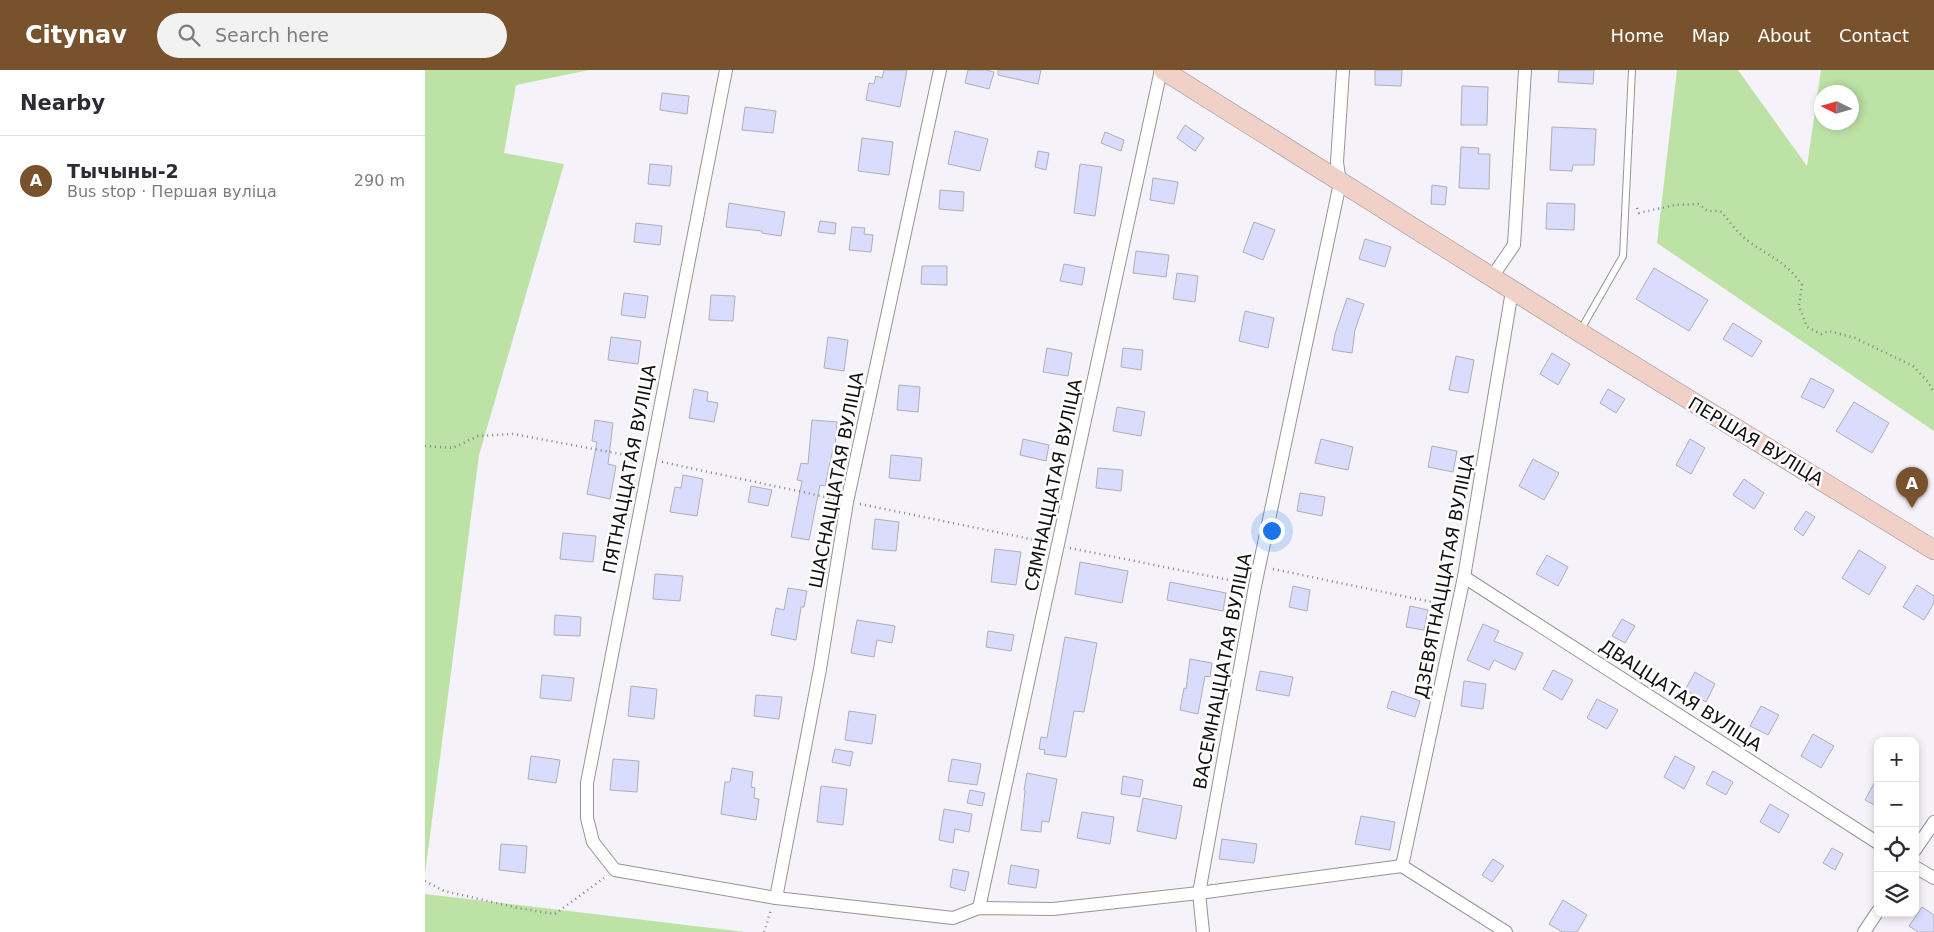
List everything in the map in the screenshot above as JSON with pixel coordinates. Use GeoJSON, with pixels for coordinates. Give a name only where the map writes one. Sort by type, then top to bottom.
{"type":"FeatureCollection","features":[{"type":"Feature","properties":{"kind":"main road","name":"ПЕРШАЯ ВУЛІЦА"},"geometry":{"type":"LineString","coordinates":[[1162,70],[1512,291],[1934,550]]}},
{"type":"Feature","properties":{"kind":"street","name":"ПЯТНАЦЦАТАЯ ВУЛІЦА"},"geometry":{"type":"LineString","coordinates":[[615,870],[593,842],[587,818],[587,783],[726,70]]}},
{"type":"Feature","properties":{"kind":"street","name":"ШАСНАЦЦАТАЯ ВУЛІЦА"},"geometry":{"type":"LineString","coordinates":[[776,898],[820,669],[847,502],[940,70]]}},
{"type":"Feature","properties":{"kind":"street","name":"СЯМНАЦЦАТАЯ ВУЛІЦА"},"geometry":{"type":"LineString","coordinates":[[979,908],[1162,70]]}},
{"type":"Feature","properties":{"kind":"street","name":"ВАСЕМНАЦЦАТАЯ ВУЛІЦА"},"geometry":{"type":"LineString","coordinates":[[1203,932],[1199,893],[1255,586],[1340,183],[1337,162],[1343,70]]}},
{"type":"Feature","properties":{"kind":"street"},"geometry":{"type":"LineString","coordinates":[[1492,277],[1514,245],[1525,70]]}},
{"type":"Feature","properties":{"kind":"street","name":"ДЗЕВЯТНАЦЦАТАЯ ВУЛІЦА"},"geometry":{"type":"LineString","coordinates":[[1402,866],[1464,577],[1512,291]]}},
{"type":"Feature","properties":{"kind":"street","name":"ДВАЦЦАТАЯ ВУЛІЦА"},"geometry":{"type":"LineString","coordinates":[[1464,577],[1874,840]]}},
{"type":"Feature","properties":{"kind":"street"},"geometry":{"type":"LineString","coordinates":[[1919,844],[1934,822]]}},
{"type":"Feature","properties":{"kind":"street"},"geometry":{"type":"LineString","coordinates":[[615,870],[776,898],[953,918],[979,908],[1053,909],[1199,893],[1402,866],[1506,932]]}},
{"type":"Feature","properties":{"kind":"street"},"geometry":{"type":"LineString","coordinates":[[1919,869],[1934,878]]}},
{"type":"Feature","properties":{"kind":"street"},"geometry":{"type":"LineString","coordinates":[[1865,932],[1874,917]]}},
{"type":"Feature","properties":{"kind":"lane"},"geometry":{"type":"LineString","coordinates":[[1579,332],[1623,256],[1631,70]]}},
{"type":"Feature","properties":{"kind":"path"},"geometry":{"type":"LineString","coordinates":[[1626,186],[1639,213],[1675,205],[1698,204],[1708,212],[1720,211],[1746,240],[1767,252],[1794,272],[1802,285],[1799,306],[1807,327],[1821,334],[1829,331],[1855,338],[1913,366],[1929,383],[1934,394]]}},
{"type":"Feature","properties":{"kind":"path"},"geometry":{"type":"LineString","coordinates":[[425,446],[453,448],[478,436],[513,434],[649,459],[1255,586]]}},
{"type":"Feature","properties":{"kind":"path"},"geometry":{"type":"LineString","coordinates":[[1259,566],[1458,608]]}},
{"type":"Feature","properties":{"kind":"path"},"geometry":{"type":"LineString","coordinates":[[425,881],[444,890],[523,909],[555,914],[615,870]]}},
{"type":"Feature","properties":{"kind":"path"},"geometry":{"type":"LineString","coordinates":[[764,932],[776,898]]}},
{"type":"Feature","properties":{"kind":"green space"},"geometry":{"type":"Polygon","coordinates":[[[425,70],[589,70],[516,85],[504,153],[564,164],[479,455],[425,874],[425,70]]]}},
{"type":"Feature","properties":{"kind":"green space"},"geometry":{"type":"Polygon","coordinates":[[[1677,70],[1738,70],[1807,166],[1814,118],[1814,130],[1859,130],[1859,85],[1819,85],[1821,70],[1934,70],[1934,431],[1657,243],[1677,70]]]}},
{"type":"Feature","properties":{"kind":"green space"},"geometry":{"type":"Polygon","coordinates":[[[425,894],[745,932],[425,932],[425,894]]]}},
{"type":"Feature","properties":{"kind":"building"},"geometry":{"type":"Polygon","coordinates":[[[884,70],[907,70],[900,107],[866,100],[869,83],[874,84],[876,76],[882,78],[884,70]]]}},
{"type":"Feature","properties":{"kind":"building"},"geometry":{"type":"Polygon","coordinates":[[[968,70],[994,72],[989,89],[965,83],[968,70]]]}},
{"type":"Feature","properties":{"kind":"building"},"geometry":{"type":"Polygon","coordinates":[[[998,70],[1041,70],[1038,84],[998,75],[998,70]]]}},
{"type":"Feature","properties":{"kind":"building"},"geometry":{"type":"Polygon","coordinates":[[[1375,70],[1402,70],[1401,86],[1375,85],[1375,70]]]}},
{"type":"Feature","properties":{"kind":"building"},"geometry":{"type":"Polygon","coordinates":[[[1559,70],[1594,70],[1593,84],[1558,82],[1559,70]]]}},
{"type":"Feature","properties":{"kind":"building"},"geometry":{"type":"Polygon","coordinates":[[[1462,86],[1488,87],[1487,125],[1461,125],[1462,86]]]}},
{"type":"Feature","properties":{"kind":"building"},"geometry":{"type":"Polygon","coordinates":[[[662,93],[689,96],[687,114],[660,110],[662,93]]]}},
{"type":"Feature","properties":{"kind":"building"},"geometry":{"type":"Polygon","coordinates":[[[745,107],[776,111],[773,133],[742,130],[745,107]]]}},
{"type":"Feature","properties":{"kind":"building"},"geometry":{"type":"Polygon","coordinates":[[[1185,125],[1204,138],[1195,151],[1177,138],[1185,125]]]}},
{"type":"Feature","properties":{"kind":"building"},"geometry":{"type":"Polygon","coordinates":[[[1552,127],[1596,129],[1594,165],[1573,165],[1572,171],[1550,170],[1552,127]]]}},
{"type":"Feature","properties":{"kind":"building"},"geometry":{"type":"Polygon","coordinates":[[[955,131],[988,139],[980,171],[948,164],[955,131]]]}},
{"type":"Feature","properties":{"kind":"building"},"geometry":{"type":"Polygon","coordinates":[[[1105,132],[1124,140],[1121,151],[1101,143],[1105,132]]]}},
{"type":"Feature","properties":{"kind":"building"},"geometry":{"type":"Polygon","coordinates":[[[862,138],[893,142],[889,175],[858,171],[862,138]]]}},
{"type":"Feature","properties":{"kind":"building"},"geometry":{"type":"Polygon","coordinates":[[[1461,147],[1479,148],[1478,154],[1490,154],[1489,189],[1459,188],[1461,147]]]}},
{"type":"Feature","properties":{"kind":"building"},"geometry":{"type":"Polygon","coordinates":[[[1038,151],[1049,153],[1046,170],[1035,167],[1038,151]]]}},
{"type":"Feature","properties":{"kind":"building"},"geometry":{"type":"Polygon","coordinates":[[[650,164],[672,166],[670,186],[648,184],[650,164]]]}},
{"type":"Feature","properties":{"kind":"building"},"geometry":{"type":"Polygon","coordinates":[[[1080,164],[1102,167],[1095,216],[1074,213],[1080,164]]]}},
{"type":"Feature","properties":{"kind":"building"},"geometry":{"type":"Polygon","coordinates":[[[1153,178],[1178,182],[1174,204],[1150,200],[1153,178]]]}},
{"type":"Feature","properties":{"kind":"building"},"geometry":{"type":"Polygon","coordinates":[[[1432,185],[1447,187],[1445,205],[1431,204],[1432,185]]]}},
{"type":"Feature","properties":{"kind":"building"},"geometry":{"type":"Polygon","coordinates":[[[940,190],[964,192],[963,211],[939,209],[940,190]]]}},
{"type":"Feature","properties":{"kind":"building"},"geometry":{"type":"Polygon","coordinates":[[[729,203],[785,212],[781,236],[762,233],[762,231],[726,227],[729,203]]]}},
{"type":"Feature","properties":{"kind":"building"},"geometry":{"type":"Polygon","coordinates":[[[1547,203],[1575,204],[1574,230],[1546,229],[1547,203]]]}},
{"type":"Feature","properties":{"kind":"building"},"geometry":{"type":"Polygon","coordinates":[[[820,221],[836,223],[835,234],[818,232],[820,221]]]}},
{"type":"Feature","properties":{"kind":"building"},"geometry":{"type":"Polygon","coordinates":[[[1254,222],[1275,230],[1263,260],[1243,252],[1254,222]]]}},
{"type":"Feature","properties":{"kind":"building"},"geometry":{"type":"Polygon","coordinates":[[[636,223],[662,226],[660,245],[634,242],[636,223]]]}},
{"type":"Feature","properties":{"kind":"building"},"geometry":{"type":"Polygon","coordinates":[[[852,227],[865,228],[864,234],[873,235],[871,252],[849,250],[852,227]]]}},
{"type":"Feature","properties":{"kind":"building"},"geometry":{"type":"Polygon","coordinates":[[[1365,239],[1391,247],[1385,267],[1359,259],[1365,239]]]}},
{"type":"Feature","properties":{"kind":"building"},"geometry":{"type":"Polygon","coordinates":[[[1136,251],[1169,255],[1166,277],[1133,273],[1136,251]]]}},
{"type":"Feature","properties":{"kind":"building"},"geometry":{"type":"Polygon","coordinates":[[[1064,264],[1085,268],[1082,285],[1060,281],[1064,264]]]}},
{"type":"Feature","properties":{"kind":"building"},"geometry":{"type":"Polygon","coordinates":[[[922,266],[947,266],[947,285],[921,284],[922,266]]]}},
{"type":"Feature","properties":{"kind":"building"},"geometry":{"type":"Polygon","coordinates":[[[1654,268],[1708,300],[1689,331],[1636,299],[1654,268]]]}},
{"type":"Feature","properties":{"kind":"building"},"geometry":{"type":"Polygon","coordinates":[[[1177,273],[1198,276],[1195,302],[1173,299],[1177,273]]]}},
{"type":"Feature","properties":{"kind":"building"},"geometry":{"type":"Polygon","coordinates":[[[624,293],[648,296],[645,318],[621,315],[624,293]]]}},
{"type":"Feature","properties":{"kind":"building"},"geometry":{"type":"Polygon","coordinates":[[[711,295],[735,296],[733,321],[709,320],[711,295]]]}},
{"type":"Feature","properties":{"kind":"building"},"geometry":{"type":"Polygon","coordinates":[[[1347,298],[1364,304],[1355,330],[1352,353],[1332,350],[1335,334],[1347,298]]]}},
{"type":"Feature","properties":{"kind":"building"},"geometry":{"type":"Polygon","coordinates":[[[1245,311],[1274,318],[1268,348],[1239,341],[1245,311]]]}},
{"type":"Feature","properties":{"kind":"building"},"geometry":{"type":"Polygon","coordinates":[[[1733,323],[1762,341],[1752,357],[1723,339],[1733,323]]]}},
{"type":"Feature","properties":{"kind":"building"},"geometry":{"type":"Polygon","coordinates":[[[611,337],[641,341],[638,364],[608,360],[611,337]]]}},
{"type":"Feature","properties":{"kind":"building"},"geometry":{"type":"Polygon","coordinates":[[[828,337],[848,340],[844,371],[824,368],[828,337]]]}},
{"type":"Feature","properties":{"kind":"building"},"geometry":{"type":"Polygon","coordinates":[[[1047,348],[1072,353],[1068,376],[1043,372],[1047,348]]]}},
{"type":"Feature","properties":{"kind":"building"},"geometry":{"type":"Polygon","coordinates":[[[1123,348],[1143,350],[1141,370],[1121,367],[1123,348]]]}},
{"type":"Feature","properties":{"kind":"building"},"geometry":{"type":"Polygon","coordinates":[[[1552,353],[1570,364],[1558,385],[1540,374],[1552,353]]]}},
{"type":"Feature","properties":{"kind":"building"},"geometry":{"type":"Polygon","coordinates":[[[1456,356],[1474,360],[1468,393],[1449,390],[1456,356]]]}},
{"type":"Feature","properties":{"kind":"building"},"geometry":{"type":"Polygon","coordinates":[[[1811,378],[1834,390],[1824,408],[1801,397],[1811,378]]]}},
{"type":"Feature","properties":{"kind":"building"},"geometry":{"type":"Polygon","coordinates":[[[899,385],[920,387],[918,412],[897,410],[899,385]]]}},
{"type":"Feature","properties":{"kind":"building"},"geometry":{"type":"Polygon","coordinates":[[[694,389],[708,392],[707,401],[718,403],[714,422],[689,418],[694,389]]]}},
{"type":"Feature","properties":{"kind":"building"},"geometry":{"type":"Polygon","coordinates":[[[1608,389],[1625,399],[1616,413],[1600,403],[1608,389]]]}},
{"type":"Feature","properties":{"kind":"building"},"geometry":{"type":"Polygon","coordinates":[[[1854,402],[1889,423],[1872,453],[1836,431],[1854,402]]]}},
{"type":"Feature","properties":{"kind":"building"},"geometry":{"type":"Polygon","coordinates":[[[1117,407],[1145,412],[1141,436],[1113,431],[1117,407]]]}},
{"type":"Feature","properties":{"kind":"building"},"geometry":{"type":"Polygon","coordinates":[[[595,420],[613,423],[608,464],[616,466],[610,499],[587,494],[597,442],[592,441],[595,420]]]}},
{"type":"Feature","properties":{"kind":"building"},"geometry":{"type":"Polygon","coordinates":[[[812,420],[837,422],[835,450],[833,449],[825,486],[820,485],[809,540],[791,537],[802,481],[797,480],[801,463],[808,464],[812,420]]]}},
{"type":"Feature","properties":{"kind":"building"},"geometry":{"type":"Polygon","coordinates":[[[1023,439],[1049,445],[1046,461],[1020,455],[1023,439]]]}},
{"type":"Feature","properties":{"kind":"building"},"geometry":{"type":"Polygon","coordinates":[[[1321,439],[1353,447],[1348,470],[1315,463],[1321,439]]]}},
{"type":"Feature","properties":{"kind":"building"},"geometry":{"type":"Polygon","coordinates":[[[1690,439],[1705,448],[1691,474],[1676,465],[1690,439]]]}},
{"type":"Feature","properties":{"kind":"building"},"geometry":{"type":"Polygon","coordinates":[[[1432,446],[1457,451],[1453,472],[1428,467],[1432,446]]]}},
{"type":"Feature","properties":{"kind":"building"},"geometry":{"type":"Polygon","coordinates":[[[891,455],[922,458],[920,481],[889,478],[891,455]]]}},
{"type":"Feature","properties":{"kind":"building"},"geometry":{"type":"Polygon","coordinates":[[[1533,459],[1559,473],[1544,500],[1519,486],[1533,459]]]}},
{"type":"Feature","properties":{"kind":"building"},"geometry":{"type":"Polygon","coordinates":[[[1098,468],[1123,470],[1121,491],[1096,488],[1098,468]]]}},
{"type":"Feature","properties":{"kind":"building"},"geometry":{"type":"Polygon","coordinates":[[[683,475],[703,479],[697,516],[670,512],[675,487],[681,488],[683,475]]]}},
{"type":"Feature","properties":{"kind":"building"},"geometry":{"type":"Polygon","coordinates":[[[1744,479],[1764,493],[1754,509],[1733,495],[1744,479]]]}},
{"type":"Feature","properties":{"kind":"building"},"geometry":{"type":"Polygon","coordinates":[[[751,486],[772,490],[768,506],[748,502],[751,486]]]}},
{"type":"Feature","properties":{"kind":"building"},"geometry":{"type":"Polygon","coordinates":[[[1300,493],[1325,497],[1322,516],[1297,511],[1300,493]]]}},
{"type":"Feature","properties":{"kind":"building"},"geometry":{"type":"Polygon","coordinates":[[[1806,511],[1815,517],[1803,536],[1794,529],[1806,511]]]}},
{"type":"Feature","properties":{"kind":"building"},"geometry":{"type":"Polygon","coordinates":[[[875,519],[899,522],[896,551],[872,549],[875,519]]]}},
{"type":"Feature","properties":{"kind":"building"},"geometry":{"type":"Polygon","coordinates":[[[563,533],[596,536],[593,562],[560,559],[563,533]]]}},
{"type":"Feature","properties":{"kind":"building"},"geometry":{"type":"Polygon","coordinates":[[[995,549],[1021,552],[1016,585],[991,582],[995,549]]]}},
{"type":"Feature","properties":{"kind":"building"},"geometry":{"type":"Polygon","coordinates":[[[1859,550],[1886,567],[1869,595],[1842,578],[1859,550]]]}},
{"type":"Feature","properties":{"kind":"building"},"geometry":{"type":"Polygon","coordinates":[[[1547,555],[1568,567],[1558,586],[1536,574],[1547,555]]]}},
{"type":"Feature","properties":{"kind":"building"},"geometry":{"type":"Polygon","coordinates":[[[1080,562],[1128,571],[1122,603],[1075,594],[1080,562]]]}},
{"type":"Feature","properties":{"kind":"building"},"geometry":{"type":"Polygon","coordinates":[[[655,574],[683,576],[680,601],[653,599],[655,574]]]}},
{"type":"Feature","properties":{"kind":"building"},"geometry":{"type":"Polygon","coordinates":[[[1170,582],[1226,593],[1223,611],[1167,600],[1170,582]]]}},
{"type":"Feature","properties":{"kind":"building"},"geometry":{"type":"Polygon","coordinates":[[[1917,585],[1934,596],[1934,603],[1924,620],[1903,607],[1917,585]]]}},
{"type":"Feature","properties":{"kind":"building"},"geometry":{"type":"Polygon","coordinates":[[[1293,586],[1310,590],[1307,611],[1289,607],[1293,586]]]}},
{"type":"Feature","properties":{"kind":"building"},"geometry":{"type":"Polygon","coordinates":[[[788,588],[807,591],[804,607],[801,607],[796,640],[771,635],[776,608],[784,610],[788,588]]]}},
{"type":"Feature","properties":{"kind":"building"},"geometry":{"type":"Polygon","coordinates":[[[1410,606],[1428,610],[1424,630],[1406,627],[1410,606]]]}},
{"type":"Feature","properties":{"kind":"building"},"geometry":{"type":"Polygon","coordinates":[[[555,615],[581,617],[580,636],[554,635],[555,615]]]}},
{"type":"Feature","properties":{"kind":"building"},"geometry":{"type":"Polygon","coordinates":[[[1622,619],[1635,626],[1625,643],[1612,636],[1622,619]]]}},
{"type":"Feature","properties":{"kind":"building"},"geometry":{"type":"Polygon","coordinates":[[[857,620],[895,626],[892,643],[877,640],[874,657],[851,653],[857,620]]]}},
{"type":"Feature","properties":{"kind":"building"},"geometry":{"type":"Polygon","coordinates":[[[1483,624],[1499,631],[1494,641],[1523,653],[1515,670],[1494,660],[1489,670],[1467,660],[1483,624]]]}},
{"type":"Feature","properties":{"kind":"building"},"geometry":{"type":"Polygon","coordinates":[[[988,631],[1014,635],[1011,651],[986,647],[988,631]]]}},
{"type":"Feature","properties":{"kind":"building"},"geometry":{"type":"Polygon","coordinates":[[[1065,637],[1097,643],[1084,712],[1074,711],[1066,757],[1044,754],[1045,750],[1039,749],[1041,737],[1047,738],[1065,637]]]}},
{"type":"Feature","properties":{"kind":"building"},"geometry":{"type":"Polygon","coordinates":[[[1190,659],[1212,663],[1210,677],[1205,676],[1198,714],[1180,710],[1184,688],[1186,689],[1190,659]]]}},
{"type":"Feature","properties":{"kind":"building"},"geometry":{"type":"Polygon","coordinates":[[[1553,670],[1573,680],[1562,700],[1543,689],[1553,670]]]}},
{"type":"Feature","properties":{"kind":"building"},"geometry":{"type":"Polygon","coordinates":[[[1260,671],[1293,677],[1289,696],[1256,690],[1260,671]]]}},
{"type":"Feature","properties":{"kind":"building"},"geometry":{"type":"Polygon","coordinates":[[[1695,672],[1715,684],[1706,702],[1685,690],[1695,672]]]}},
{"type":"Feature","properties":{"kind":"building"},"geometry":{"type":"Polygon","coordinates":[[[542,675],[574,678],[571,701],[540,698],[542,675]]]}},
{"type":"Feature","properties":{"kind":"building"},"geometry":{"type":"Polygon","coordinates":[[[1464,681],[1486,684],[1483,709],[1461,706],[1464,681]]]}},
{"type":"Feature","properties":{"kind":"building"},"geometry":{"type":"Polygon","coordinates":[[[631,686],[657,689],[654,719],[628,716],[631,686]]]}},
{"type":"Feature","properties":{"kind":"building"},"geometry":{"type":"Polygon","coordinates":[[[1392,691],[1420,701],[1415,717],[1387,708],[1392,691]]]}},
{"type":"Feature","properties":{"kind":"building"},"geometry":{"type":"Polygon","coordinates":[[[756,695],[782,697],[779,719],[754,716],[756,695]]]}},
{"type":"Feature","properties":{"kind":"building"},"geometry":{"type":"Polygon","coordinates":[[[1597,699],[1618,710],[1607,729],[1587,718],[1597,699]]]}},
{"type":"Feature","properties":{"kind":"building"},"geometry":{"type":"Polygon","coordinates":[[[1761,706],[1779,715],[1768,735],[1750,726],[1761,706]]]}},
{"type":"Feature","properties":{"kind":"building"},"geometry":{"type":"Polygon","coordinates":[[[849,711],[876,715],[872,744],[845,740],[849,711]]]}},
{"type":"Feature","properties":{"kind":"building"},"geometry":{"type":"Polygon","coordinates":[[[1813,734],[1834,746],[1821,768],[1801,756],[1813,734]]]}},
{"type":"Feature","properties":{"kind":"building"},"geometry":{"type":"Polygon","coordinates":[[[835,749],[853,752],[850,766],[832,762],[835,749]]]}},
{"type":"Feature","properties":{"kind":"building"},"geometry":{"type":"Polygon","coordinates":[[[531,756],[560,760],[556,783],[528,779],[531,756]]]}},
{"type":"Feature","properties":{"kind":"building"},"geometry":{"type":"Polygon","coordinates":[[[1675,756],[1695,767],[1684,789],[1664,777],[1675,756]]]}},
{"type":"Feature","properties":{"kind":"building"},"geometry":{"type":"Polygon","coordinates":[[[613,759],[639,761],[637,792],[610,790],[613,759]]]}},
{"type":"Feature","properties":{"kind":"building"},"geometry":{"type":"Polygon","coordinates":[[[952,759],[981,764],[977,785],[948,781],[952,759]]]}},
{"type":"Feature","properties":{"kind":"building"},"geometry":{"type":"Polygon","coordinates":[[[732,768],[753,772],[751,787],[755,788],[754,798],[759,799],[756,820],[721,814],[725,782],[730,782],[732,768]]]}},
{"type":"Feature","properties":{"kind":"building"},"geometry":{"type":"Polygon","coordinates":[[[1713,771],[1733,782],[1726,795],[1706,784],[1713,771]]]}},
{"type":"Feature","properties":{"kind":"building"},"geometry":{"type":"Polygon","coordinates":[[[1027,773],[1057,779],[1049,822],[1042,821],[1041,832],[1021,830],[1027,773]]]}},
{"type":"Feature","properties":{"kind":"building"},"geometry":{"type":"Polygon","coordinates":[[[1123,776],[1143,780],[1140,797],[1121,794],[1123,776]]]}},
{"type":"Feature","properties":{"kind":"building"},"geometry":{"type":"Polygon","coordinates":[[[1874,783],[1874,805],[1865,800],[1874,783]]]}},
{"type":"Feature","properties":{"kind":"building"},"geometry":{"type":"Polygon","coordinates":[[[821,786],[847,789],[843,825],[817,822],[821,786]]]}},
{"type":"Feature","properties":{"kind":"building"},"geometry":{"type":"Polygon","coordinates":[[[970,790],[985,793],[982,806],[967,803],[970,790]]]}},
{"type":"Feature","properties":{"kind":"building"},"geometry":{"type":"Polygon","coordinates":[[[1143,798],[1182,806],[1176,839],[1137,831],[1143,798]]]}},
{"type":"Feature","properties":{"kind":"building"},"geometry":{"type":"Polygon","coordinates":[[[1770,804],[1789,815],[1779,833],[1760,822],[1770,804]]]}},
{"type":"Feature","properties":{"kind":"building"},"geometry":{"type":"Polygon","coordinates":[[[944,809],[972,814],[969,832],[955,829],[953,843],[939,840],[944,809]]]}},
{"type":"Feature","properties":{"kind":"building"},"geometry":{"type":"Polygon","coordinates":[[[1082,812],[1114,817],[1110,844],[1077,838],[1082,812]]]}},
{"type":"Feature","properties":{"kind":"building"},"geometry":{"type":"Polygon","coordinates":[[[1361,816],[1395,822],[1390,850],[1355,844],[1361,816]]]}},
{"type":"Feature","properties":{"kind":"building"},"geometry":{"type":"Polygon","coordinates":[[[1222,839],[1257,844],[1254,863],[1219,859],[1222,839]]]}},
{"type":"Feature","properties":{"kind":"building"},"geometry":{"type":"Polygon","coordinates":[[[501,844],[527,846],[525,873],[499,870],[501,844]]]}},
{"type":"Feature","properties":{"kind":"building"},"geometry":{"type":"Polygon","coordinates":[[[1832,848],[1843,854],[1835,870],[1823,863],[1832,848]]]}},
{"type":"Feature","properties":{"kind":"building"},"geometry":{"type":"Polygon","coordinates":[[[1493,859],[1504,866],[1492,882],[1482,875],[1493,859]]]}},
{"type":"Feature","properties":{"kind":"building"},"geometry":{"type":"Polygon","coordinates":[[[1011,865],[1039,870],[1036,888],[1008,884],[1011,865]]]}},
{"type":"Feature","properties":{"kind":"building"},"geometry":{"type":"Polygon","coordinates":[[[953,869],[969,872],[965,891],[950,887],[953,869]]]}},
{"type":"Feature","properties":{"kind":"building"},"geometry":{"type":"Polygon","coordinates":[[[1563,900],[1587,915],[1577,932],[1562,932],[1549,924],[1563,900]]]}},
{"type":"Feature","properties":{"kind":"building"},"geometry":{"type":"Polygon","coordinates":[[[1922,907],[1934,915],[1934,932],[1918,932],[1909,926],[1915,917],[1919,917],[1919,911],[1922,907]]]}},
{"type":"Feature","properties":{"kind":"place","name":"Тычыны-2"},"geometry":{"type":"Point","coordinates":[1912,508]}}]}
